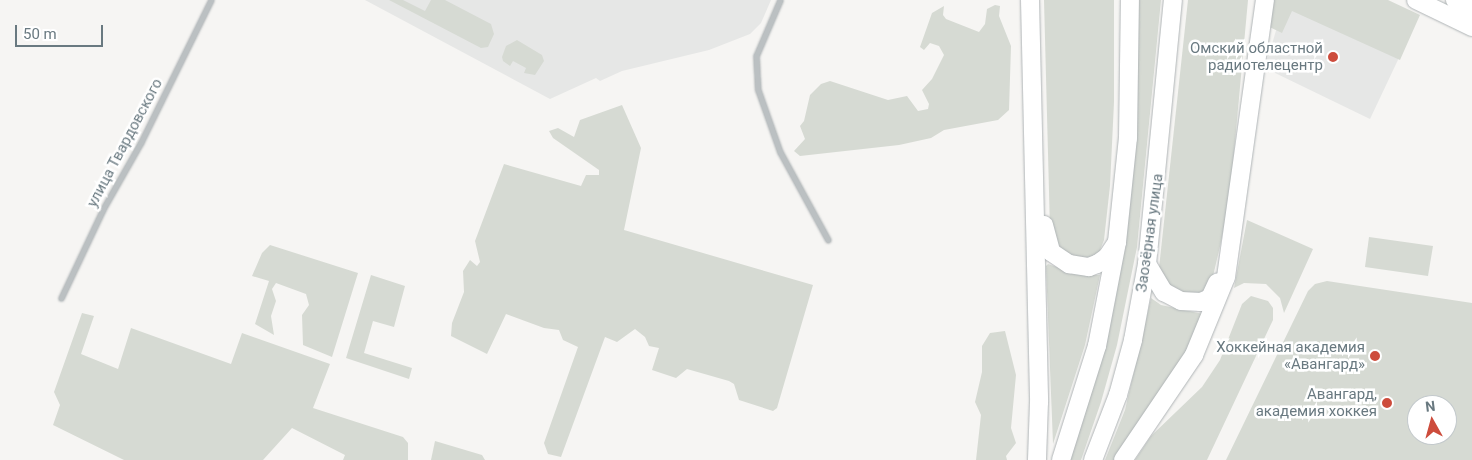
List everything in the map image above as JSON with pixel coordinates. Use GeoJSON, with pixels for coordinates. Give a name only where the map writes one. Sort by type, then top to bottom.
{"type":"FeatureCollection","features":[{"type":"Feature","properties":{"kind":"main road"},"geometry":{"type":"LineString","coordinates":[[1030,0],[1039,392],[1036,460]]}},
{"type":"Feature","properties":{"kind":"main road"},"geometry":{"type":"LineString","coordinates":[[1038,0],[1045,236],[1059,260],[1078,266],[1089,267],[1102,261],[1117,242]]}},
{"type":"Feature","properties":{"kind":"main road","name":"Заозёрная улица"},"geometry":{"type":"LineString","coordinates":[[1061,460],[1097,346],[1117,242],[1128,138],[1130,0]]}},
{"type":"Feature","properties":{"kind":"main road","name":"Заозёрная улица"},"geometry":{"type":"LineString","coordinates":[[1093,460],[1118,395],[1133,340],[1147,264],[1173,0]]}},
{"type":"Feature","properties":{"kind":"main road"},"geometry":{"type":"LineString","coordinates":[[1147,264],[1158,285],[1170,297],[1201,302],[1210,298],[1216,289],[1227,242],[1241,140],[1254,0]]}},
{"type":"Feature","properties":{"kind":"main road"},"geometry":{"type":"LineString","coordinates":[[1123,460],[1194,355],[1226,277],[1265,0]]}},
{"type":"Feature","properties":{"kind":"main road"},"geometry":{"type":"LineString","coordinates":[[1416,0],[1472,27]]}},
{"type":"Feature","properties":{"kind":"main road"},"geometry":{"type":"LineString","coordinates":[[1455,0],[1472,8]]}},
{"type":"Feature","properties":{"kind":"street","name":"улица Твардовского"},"geometry":{"type":"LineString","coordinates":[[61,298],[103,209],[153,118],[210,0]]}},
{"type":"Feature","properties":{"kind":"street"},"geometry":{"type":"LineString","coordinates":[[780,0],[756,56],[758,90],[780,152],[828,240]]}},
{"type":"Feature","properties":{"kind":"shaded area"},"geometry":{"type":"Polygon","coordinates":[[[365,0],[771,0],[761,23],[750,34],[709,50],[622,71],[600,81],[596,78],[550,99],[365,0]]]}},
{"type":"Feature","properties":{"kind":"shaded area"},"geometry":{"type":"Polygon","coordinates":[[[389,0],[403,0],[425,11],[431,0],[445,0],[491,24],[494,34],[488,47],[481,48],[389,0]]]}},
{"type":"Feature","properties":{"kind":"shaded area"},"geometry":{"type":"Polygon","coordinates":[[[1044,0],[1114,0],[1114,102],[1110,186],[1104,240],[1098,255],[1092,259],[1079,259],[1061,251],[1050,230],[1044,0]]]}},
{"type":"Feature","properties":{"kind":"shaded area"},"geometry":{"type":"Polygon","coordinates":[[[1136,0],[1161,0],[1137,247],[1117,345],[1101,402],[1081,460],[1068,460],[1125,243],[1136,145],[1136,0]]]}},
{"type":"Feature","properties":{"kind":"shaded area"},"geometry":{"type":"Polygon","coordinates":[[[1188,0],[1248,0],[1230,196],[1221,242],[1210,289],[1205,293],[1188,294],[1166,287],[1159,268],[1188,0]]]}},
{"type":"Feature","properties":{"kind":"shaded area"},"geometry":{"type":"Polygon","coordinates":[[[1274,0],[1388,0],[1420,15],[1400,60],[1292,11],[1282,33],[1263,24],[1274,0]]]}},
{"type":"Feature","properties":{"kind":"shaded area","name":"Омский областной радиотелецентр"},"geometry":{"type":"Polygon","coordinates":[[[1285,0],[1414,26],[1370,119],[1265,68],[1285,0]]]}},
{"type":"Feature","properties":{"kind":"shaded area"},"geometry":{"type":"Polygon","coordinates":[[[995,5],[1000,6],[999,16],[1011,46],[1009,110],[998,120],[944,130],[931,138],[899,145],[800,156],[794,151],[805,139],[800,126],[804,121],[810,95],[821,84],[830,81],[888,100],[907,96],[918,111],[928,109],[929,104],[922,90],[932,79],[944,55],[939,46],[930,43],[924,50],[920,47],[932,13],[944,6],[943,15],[946,19],[979,32],[985,24],[987,9],[995,5]]]}},
{"type":"Feature","properties":{"kind":"shaded area"},"geometry":{"type":"Polygon","coordinates":[[[517,40],[542,55],[544,61],[535,75],[524,73],[526,68],[513,61],[510,66],[503,61],[502,57],[506,46],[517,40]]]}},
{"type":"Feature","properties":{"kind":"shaded area"},"geometry":{"type":"Polygon","coordinates":[[[622,105],[641,148],[624,230],[813,285],[777,408],[773,411],[739,400],[734,384],[729,381],[687,369],[676,378],[652,370],[659,348],[649,346],[645,337],[635,329],[617,342],[605,337],[561,457],[548,454],[544,443],[578,347],[563,340],[559,330],[544,328],[506,314],[487,354],[451,336],[452,323],[464,292],[463,271],[470,260],[477,266],[480,262],[475,241],[504,164],[581,186],[586,175],[599,175],[599,170],[553,138],[549,131],[558,128],[574,137],[580,120],[622,105]]]}},
{"type":"Feature","properties":{"kind":"shaded area"},"geometry":{"type":"Polygon","coordinates":[[[1247,220],[1313,249],[1284,313],[1280,298],[1266,284],[1244,283],[1234,288],[1247,220]]]}},
{"type":"Feature","properties":{"kind":"shaded area"},"geometry":{"type":"Polygon","coordinates":[[[1369,237],[1433,246],[1428,276],[1365,267],[1369,237]]]}},
{"type":"Feature","properties":{"kind":"shaded area"},"geometry":{"type":"Polygon","coordinates":[[[270,245],[358,273],[332,357],[303,345],[302,315],[309,305],[306,294],[276,283],[272,289],[276,301],[271,316],[274,335],[255,324],[269,281],[252,276],[262,253],[270,245]]]}},
{"type":"Feature","properties":{"kind":"shaded area"},"geometry":{"type":"Polygon","coordinates":[[[1048,264],[1080,275],[1100,275],[1085,345],[1053,444],[1046,266],[1048,264]]]}},
{"type":"Feature","properties":{"kind":"shaded area"},"geometry":{"type":"Polygon","coordinates":[[[371,275],[405,286],[394,327],[373,321],[364,353],[412,368],[409,379],[346,358],[371,275]]]}},
{"type":"Feature","properties":{"kind":"shaded area","name":"Хоккейная академия «Авангард»"},"geometry":{"type":"Polygon","coordinates":[[[1327,281],[1472,303],[1472,460],[1226,460],[1308,291],[1315,284],[1327,281]]]}},
{"type":"Feature","properties":{"kind":"shaded area"},"geometry":{"type":"Polygon","coordinates":[[[1251,296],[1268,301],[1273,308],[1273,320],[1207,460],[1135,460],[1151,436],[1202,387],[1220,360],[1242,304],[1251,296]]]}},
{"type":"Feature","properties":{"kind":"shaded area"},"geometry":{"type":"Polygon","coordinates":[[[1151,298],[1161,305],[1203,314],[1185,356],[1115,460],[1105,460],[1125,410],[1151,298]]]}},
{"type":"Feature","properties":{"kind":"shaded area"},"geometry":{"type":"Polygon","coordinates":[[[82,313],[94,316],[81,354],[118,369],[131,328],[231,364],[242,333],[330,364],[313,408],[403,437],[408,443],[408,460],[343,460],[345,455],[292,428],[263,460],[124,460],[53,425],[60,405],[54,392],[82,313]]]}},
{"type":"Feature","properties":{"kind":"shaded area"},"geometry":{"type":"Polygon","coordinates":[[[1005,331],[1016,375],[1011,428],[1016,443],[1006,456],[1007,460],[976,460],[981,415],[975,402],[982,372],[982,346],[990,333],[1005,331]]]}},
{"type":"Feature","properties":{"kind":"shaded area"},"geometry":{"type":"Polygon","coordinates":[[[435,441],[482,455],[485,460],[431,460],[435,441]]]}},
{"type":"Feature","properties":{"kind":"place","name":"Омский областной радиотелецентр"},"geometry":{"type":"Point","coordinates":[1333,57]}},
{"type":"Feature","properties":{"kind":"place","name":"Хоккейная академия «Авангард»"},"geometry":{"type":"Point","coordinates":[1375,356]}},
{"type":"Feature","properties":{"kind":"place","name":"Авангард, академия хоккея"},"geometry":{"type":"Point","coordinates":[1387,403]}}]}
